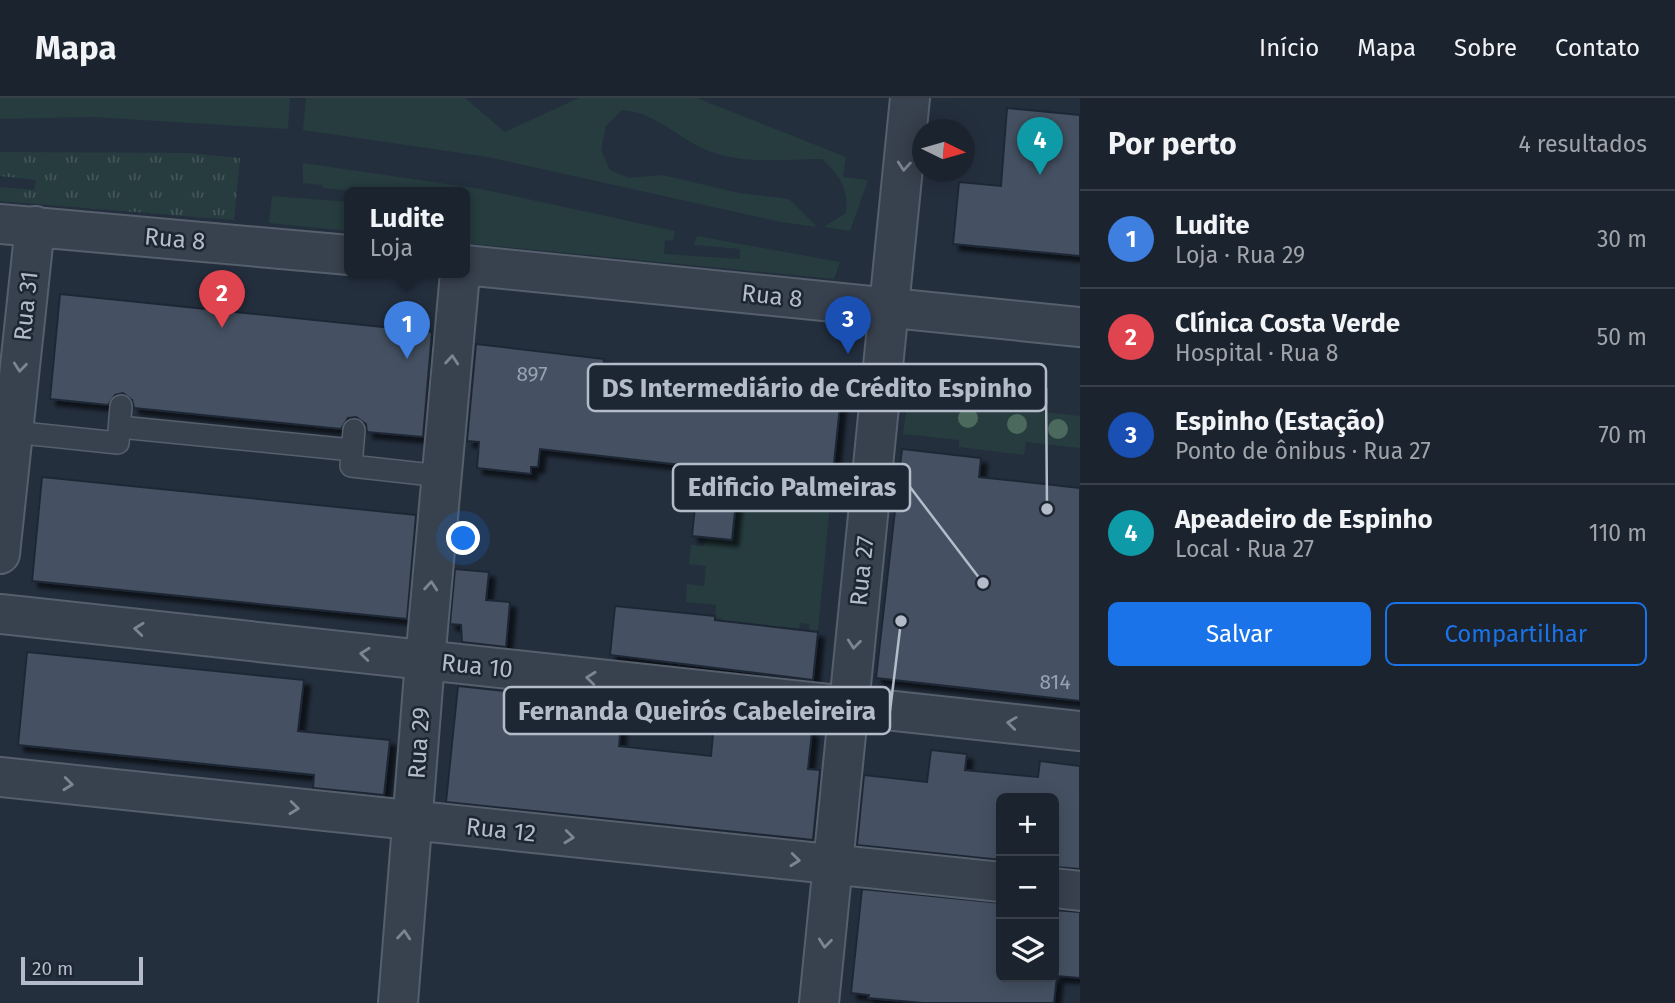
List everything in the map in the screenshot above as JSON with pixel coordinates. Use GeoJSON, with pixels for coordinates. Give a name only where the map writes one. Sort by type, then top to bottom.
{"type":"FeatureCollection","features":[{"type":"Feature","properties":{"kind":"street","name":"Rua 27"},"geometry":{"type":"LineString","coordinates":[[819,1003],[891,308],[910,98]]}},
{"type":"Feature","properties":{"kind":"street","name":"Rua 8"},"geometry":{"type":"LineString","coordinates":[[17,225],[344,255]]}},
{"type":"Feature","properties":{"kind":"street","name":"Rua 31"},"geometry":{"type":"LineString","coordinates":[[0,554],[13,432],[17,225]]}},
{"type":"Feature","properties":{"kind":"street","name":"Rua 8"},"geometry":{"type":"LineString","coordinates":[[470,266],[1080,327]]}},
{"type":"Feature","properties":{"kind":"street","name":"Rua 29"},"geometry":{"type":"LineString","coordinates":[[398,1003],[460,278]]}},
{"type":"Feature","properties":{"kind":"street","name":"Rua 10"},"geometry":{"type":"LineString","coordinates":[[0,614],[1080,731]]}},
{"type":"Feature","properties":{"kind":"street","name":"Rua 12"},"geometry":{"type":"LineString","coordinates":[[0,777],[996,881]]}},
{"type":"Feature","properties":{"kind":"street"},"geometry":{"type":"LineString","coordinates":[[1059,889],[1080,891]]}},
{"type":"Feature","properties":{"kind":"lane"},"geometry":{"type":"LineString","coordinates":[[13,432],[118,443],[121,417],[353,440],[351,466],[441,476]]}},
{"type":"Feature","properties":{"kind":"green space"},"geometry":{"type":"Polygon","coordinates":[[[0,98],[290,98],[288,129],[92,117],[0,119],[0,98]]]}},
{"type":"Feature","properties":{"kind":"green space"},"geometry":{"type":"Polygon","coordinates":[[[306,98],[465,98],[505,132],[579,98],[697,98],[846,157],[843,177],[868,180],[850,231],[824,227],[846,213],[847,204],[842,183],[822,159],[765,160],[723,155],[698,146],[646,116],[622,110],[606,126],[601,150],[610,170],[629,178],[662,175],[739,193],[789,199],[817,227],[781,222],[488,157],[303,130],[306,98]]]}},
{"type":"Feature","properties":{"kind":"green space"},"geometry":{"type":"Polygon","coordinates":[[[0,152],[188,153],[240,158],[234,220],[0,201],[0,187],[34,190],[36,180],[0,176],[0,152]]]}},
{"type":"Feature","properties":{"kind":"green space"},"geometry":{"type":"Polygon","coordinates":[[[303,163],[467,187],[344,187],[344,190],[303,183],[303,163]]]}},
{"type":"Feature","properties":{"kind":"green space"},"geometry":{"type":"Polygon","coordinates":[[[470,187],[675,231],[673,241],[665,240],[664,254],[740,259],[740,249],[694,245],[697,236],[840,262],[834,279],[470,243],[470,187]]]}},
{"type":"Feature","properties":{"kind":"green space"},"geometry":{"type":"Polygon","coordinates":[[[272,196],[344,202],[344,230],[269,223],[272,196]]]}},
{"type":"Feature","properties":{"kind":"green space"},"geometry":{"type":"Polygon","coordinates":[[[908,397],[1080,416],[1080,448],[1026,442],[1024,455],[959,447],[959,440],[903,434],[908,397]]]}},
{"type":"Feature","properties":{"kind":"green space"},"geometry":{"type":"Polygon","coordinates":[[[807,471],[833,473],[818,631],[809,631],[809,624],[800,623],[799,630],[713,644],[716,605],[686,602],[687,584],[704,586],[706,566],[689,564],[691,545],[704,546],[706,537],[732,540],[737,490],[726,473],[806,481],[807,471]]]}},
{"type":"Feature","properties":{"kind":"building"},"geometry":{"type":"Polygon","coordinates":[[[1007,108],[1080,115],[1080,256],[953,244],[959,182],[1001,186],[1007,108]]]}},
{"type":"Feature","properties":{"kind":"building"},"geometry":{"type":"Polygon","coordinates":[[[60,294],[432,332],[423,437],[367,432],[366,424],[356,417],[348,418],[341,429],[134,408],[132,400],[123,393],[115,395],[108,405],[50,399],[60,294]]]}},
{"type":"Feature","properties":{"kind":"building"},"geometry":{"type":"Polygon","coordinates":[[[476,344],[604,359],[601,397],[671,404],[675,367],[842,386],[833,473],[807,471],[806,481],[739,474],[732,540],[692,536],[699,467],[540,449],[538,467],[531,467],[531,474],[477,468],[479,442],[467,441],[476,344]]]}},
{"type":"Feature","properties":{"kind":"building"},"geometry":{"type":"Polygon","coordinates":[[[902,449],[981,458],[979,477],[1080,488],[1080,701],[876,678],[902,449]]]}},
{"type":"Feature","properties":{"kind":"building"},"geometry":{"type":"Polygon","coordinates":[[[42,477],[416,515],[407,619],[32,581],[42,477]]]}},
{"type":"Feature","properties":{"kind":"building"},"geometry":{"type":"Polygon","coordinates":[[[455,569],[489,572],[486,600],[510,602],[506,647],[462,642],[461,625],[450,624],[455,569]]]}},
{"type":"Feature","properties":{"kind":"building"},"geometry":{"type":"Polygon","coordinates":[[[615,606],[715,616],[715,620],[818,632],[813,680],[610,655],[615,606]]]}},
{"type":"Feature","properties":{"kind":"building"},"geometry":{"type":"Polygon","coordinates":[[[27,652],[304,680],[298,731],[390,740],[384,795],[313,788],[314,775],[18,745],[27,652]]]}},
{"type":"Feature","properties":{"kind":"building"},"geometry":{"type":"Polygon","coordinates":[[[458,686],[505,691],[524,703],[622,713],[619,746],[711,756],[715,713],[809,724],[808,732],[812,732],[808,769],[820,770],[813,840],[446,802],[458,686]]]}},
{"type":"Feature","properties":{"kind":"building"},"geometry":{"type":"Polygon","coordinates":[[[931,750],[967,754],[965,770],[1038,777],[1040,761],[1080,766],[1080,869],[1059,867],[1059,793],[996,793],[996,859],[857,845],[864,775],[927,782],[931,750]]]}},
{"type":"Feature","properties":{"kind":"building"},"geometry":{"type":"Polygon","coordinates":[[[862,889],[996,902],[996,982],[1056,982],[1054,1003],[923,1003],[868,998],[869,995],[851,993],[862,889]]]}},
{"type":"Feature","properties":{"kind":"building"},"geometry":{"type":"Polygon","coordinates":[[[1059,910],[1080,912],[1080,978],[1059,976],[1059,910]]]}},
{"type":"Feature","properties":{"kind":"place","name":"Apeadeiro de Espinho"},"geometry":{"type":"Point","coordinates":[1040,175]}},
{"type":"Feature","properties":{"kind":"place","name":"Clínica Costa Verde"},"geometry":{"type":"Point","coordinates":[222,328]}},
{"type":"Feature","properties":{"kind":"place","name":"Espinho (Estação)"},"geometry":{"type":"Point","coordinates":[848,354]}},
{"type":"Feature","properties":{"kind":"place","name":"Ludite"},"geometry":{"type":"Point","coordinates":[407,359]}},
{"type":"Feature","properties":{"kind":"place","name":"DS Intermediário de Crédito Espinho"},"geometry":{"type":"Point","coordinates":[1047,509]}},
{"type":"Feature","properties":{"kind":"place","name":"Edificio Palmeiras"},"geometry":{"type":"Point","coordinates":[983,583]}},
{"type":"Feature","properties":{"kind":"place","name":"Fernanda Queirós Cabeleireira"},"geometry":{"type":"Point","coordinates":[901,621]}}]}
